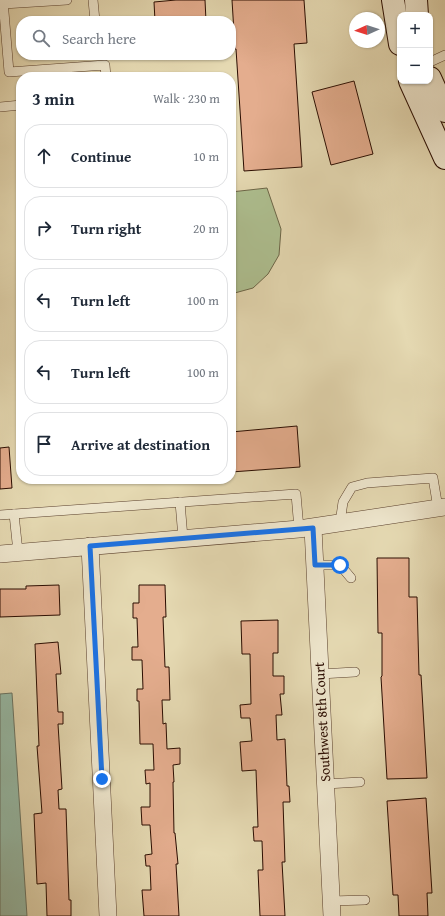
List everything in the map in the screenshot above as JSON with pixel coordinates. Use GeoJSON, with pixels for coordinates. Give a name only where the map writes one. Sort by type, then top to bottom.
{"type":"FeatureCollection","features":[{"type":"Feature","properties":{"kind":"street"},"geometry":{"type":"LineString","coordinates":[[393,0],[397,25]]}},
{"type":"Feature","properties":{"kind":"street"},"geometry":{"type":"LineString","coordinates":[[416,0],[417,12]]}},
{"type":"Feature","properties":{"kind":"street"},"geometry":{"type":"LineString","coordinates":[[411,84],[445,158]]}},
{"type":"Feature","properties":{"kind":"street"},"geometry":{"type":"LineString","coordinates":[[433,84],[444,106]]}},
{"type":"Feature","properties":{"kind":"street"},"geometry":{"type":"LineString","coordinates":[[0,554],[306,528],[442,507]]}},
{"type":"Feature","properties":{"kind":"street","name":"Southwest 8th Court"},"geometry":{"type":"LineString","coordinates":[[306,528],[315,565],[332,908]]}},
{"type":"Feature","properties":{"kind":"street"},"geometry":{"type":"LineString","coordinates":[[90,546],[108,916]]}},
{"type":"Feature","properties":{"kind":"lane"},"geometry":{"type":"LineString","coordinates":[[67,0],[3,2],[9,72],[102,65]]}},
{"type":"Feature","properties":{"kind":"lane"},"geometry":{"type":"LineString","coordinates":[[93,0],[95,16]]}},
{"type":"Feature","properties":{"kind":"lane"},"geometry":{"type":"LineString","coordinates":[[433,61],[445,55]]}},
{"type":"Feature","properties":{"kind":"lane"},"geometry":{"type":"LineString","coordinates":[[100,60],[104,72]]}},
{"type":"Feature","properties":{"kind":"lane"},"geometry":{"type":"LineString","coordinates":[[0,107],[16,105]]}},
{"type":"Feature","properties":{"kind":"lane"},"geometry":{"type":"LineString","coordinates":[[340,523],[343,502],[352,487],[367,482],[433,478],[442,507]]}},
{"type":"Feature","properties":{"kind":"lane"},"geometry":{"type":"LineString","coordinates":[[0,515],[296,494],[306,528]]}},
{"type":"Feature","properties":{"kind":"lane"},"geometry":{"type":"LineString","coordinates":[[180,502],[183,538]]}},
{"type":"Feature","properties":{"kind":"lane"},"geometry":{"type":"LineString","coordinates":[[14,514],[18,552]]}},
{"type":"Feature","properties":{"kind":"lane"},"geometry":{"type":"LineString","coordinates":[[315,565],[340,565],[351,578]]}},
{"type":"Feature","properties":{"kind":"lane"},"geometry":{"type":"LineString","coordinates":[[320,674],[355,672]]}},
{"type":"Feature","properties":{"kind":"lane"},"geometry":{"type":"LineString","coordinates":[[326,784],[360,782]]}},
{"type":"Feature","properties":{"kind":"lane"},"geometry":{"type":"LineString","coordinates":[[332,908],[366,900]]}},
{"type":"Feature","properties":{"kind":"shaded area"},"geometry":{"type":"Polygon","coordinates":[[[267,188],[281,229],[279,255],[268,274],[253,288],[236,293],[236,191],[267,188]]]}},
{"type":"Feature","properties":{"kind":"shaded area"},"geometry":{"type":"Polygon","coordinates":[[[12,693],[27,916],[0,916],[0,694],[12,693]]]}},
{"type":"Feature","properties":{"kind":"building"},"geometry":{"type":"Polygon","coordinates":[[[205,0],[206,16],[155,16],[154,2],[205,0]]]}},
{"type":"Feature","properties":{"kind":"building"},"geometry":{"type":"Polygon","coordinates":[[[232,0],[304,0],[307,43],[294,44],[302,167],[244,171],[236,49],[236,16],[233,16],[232,0]]]}},
{"type":"Feature","properties":{"kind":"building"},"geometry":{"type":"Polygon","coordinates":[[[354,81],[373,154],[331,165],[312,92],[354,81]]]}},
{"type":"Feature","properties":{"kind":"building"},"geometry":{"type":"Polygon","coordinates":[[[297,426],[300,467],[236,472],[236,432],[297,426]]]}},
{"type":"Feature","properties":{"kind":"building"},"geometry":{"type":"Polygon","coordinates":[[[9,447],[12,488],[0,489],[0,448],[9,447]]]}},
{"type":"Feature","properties":{"kind":"building"},"geometry":{"type":"Polygon","coordinates":[[[377,558],[409,558],[409,597],[417,597],[419,675],[421,675],[427,778],[387,779],[381,677],[382,633],[378,633],[377,558]]]}},
{"type":"Feature","properties":{"kind":"building"},"geometry":{"type":"Polygon","coordinates":[[[59,585],[60,615],[0,617],[0,589],[26,589],[26,586],[59,585]]]}},
{"type":"Feature","properties":{"kind":"building"},"geometry":{"type":"Polygon","coordinates":[[[139,585],[165,585],[166,617],[163,617],[165,667],[169,667],[170,700],[162,700],[163,724],[166,723],[167,749],[180,748],[180,764],[173,765],[174,833],[178,864],[176,864],[179,916],[144,916],[142,890],[151,890],[150,866],[146,866],[145,855],[152,854],[150,825],[142,825],[141,807],[150,807],[150,783],[146,784],[145,770],[154,770],[153,744],[140,744],[139,701],[137,701],[137,689],[143,689],[142,660],[132,660],[132,647],[138,647],[137,618],[133,618],[133,603],[139,603],[139,585]]]}},
{"type":"Feature","properties":{"kind":"building"},"geometry":{"type":"Polygon","coordinates":[[[278,620],[278,653],[273,653],[273,676],[284,676],[284,694],[280,694],[282,715],[276,715],[277,740],[285,739],[287,786],[289,786],[290,802],[283,802],[285,862],[282,862],[285,916],[260,916],[258,870],[263,870],[262,841],[254,841],[253,827],[258,827],[256,770],[242,771],[240,742],[252,741],[250,718],[241,718],[240,705],[251,704],[250,654],[242,654],[241,621],[278,620]]]}},
{"type":"Feature","properties":{"kind":"building"},"geometry":{"type":"Polygon","coordinates":[[[58,642],[61,674],[56,674],[58,712],[63,712],[63,724],[58,724],[62,789],[58,790],[59,809],[66,809],[69,900],[71,900],[71,916],[47,916],[46,883],[37,884],[34,814],[42,813],[37,746],[39,746],[35,644],[58,642]]]}},
{"type":"Feature","properties":{"kind":"building"},"geometry":{"type":"Polygon","coordinates":[[[426,798],[432,893],[427,893],[428,916],[399,916],[398,895],[393,895],[387,801],[426,798]]]}},
{"type":"Feature","properties":{"kind":"route"},"geometry":{"type":"LineString","coordinates":[[102,779],[90,546],[313,528],[315,565],[340,565]]}}]}
